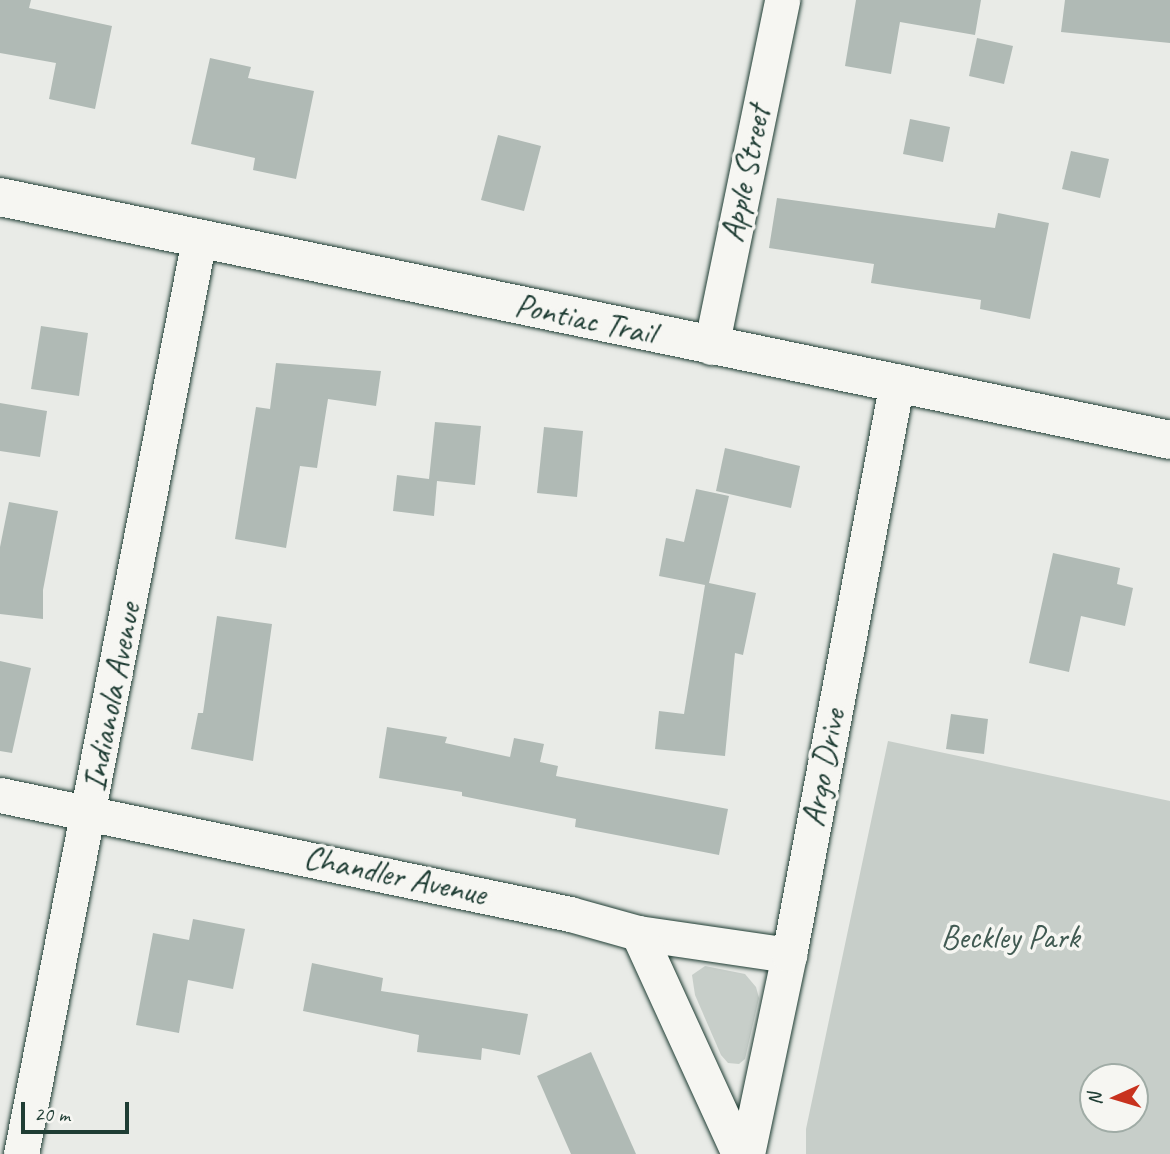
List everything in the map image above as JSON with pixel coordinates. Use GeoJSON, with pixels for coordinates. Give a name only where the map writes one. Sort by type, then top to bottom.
{"type":"FeatureCollection","features":[{"type":"Feature","properties":{"kind":"main road","name":"Pontiac Trail"},"geometry":{"type":"LineString","coordinates":[[0,197],[711,347],[897,381],[1170,440]]}},
{"type":"Feature","properties":{"kind":"street","name":"Apple Street"},"geometry":{"type":"LineString","coordinates":[[711,347],[782,0]]}},
{"type":"Feature","properties":{"kind":"street","name":"Indianola Avenue"},"geometry":{"type":"LineString","coordinates":[[21,1154],[90,813],[199,239]]}},
{"type":"Feature","properties":{"kind":"street","name":"Argo Drive"},"geometry":{"type":"LineString","coordinates":[[747,1154],[789,955],[897,381]]}},
{"type":"Feature","properties":{"kind":"street","name":"Chandler Avenue"},"geometry":{"type":"LineString","coordinates":[[0,795],[556,911],[639,933],[789,955]]}},
{"type":"Feature","properties":{"kind":"street"},"geometry":{"type":"LineString","coordinates":[[639,933],[739,1154]]}},
{"type":"Feature","properties":{"kind":"green space","name":"Beckley Park"},"geometry":{"type":"Polygon","coordinates":[[[888,741],[1170,801],[1170,1154],[806,1154],[806,1129],[888,741]]]}},
{"type":"Feature","properties":{"kind":"green space"},"geometry":{"type":"Polygon","coordinates":[[[705,966],[745,974],[756,987],[759,998],[745,1059],[739,1064],[728,1063],[721,1055],[695,995],[692,975],[705,966]]]}},
{"type":"Feature","properties":{"kind":"building"},"geometry":{"type":"Polygon","coordinates":[[[0,0],[31,0],[29,8],[112,26],[95,109],[49,99],[56,63],[0,53],[0,0]]]}},
{"type":"Feature","properties":{"kind":"building"},"geometry":{"type":"Polygon","coordinates":[[[856,0],[981,0],[975,35],[900,22],[891,74],[845,66],[856,0]]]}},
{"type":"Feature","properties":{"kind":"building"},"geometry":{"type":"Polygon","coordinates":[[[1065,0],[1170,0],[1170,43],[1061,32],[1065,0]]]}},
{"type":"Feature","properties":{"kind":"building"},"geometry":{"type":"Polygon","coordinates":[[[977,38],[1013,46],[1004,84],[969,76],[977,38]]]}},
{"type":"Feature","properties":{"kind":"building"},"geometry":{"type":"Polygon","coordinates":[[[210,58],[251,67],[248,78],[314,91],[296,179],[253,170],[255,158],[191,144],[210,58]]]}},
{"type":"Feature","properties":{"kind":"building"},"geometry":{"type":"Polygon","coordinates":[[[910,119],[950,127],[943,162],[903,154],[910,119]]]}},
{"type":"Feature","properties":{"kind":"building"},"geometry":{"type":"Polygon","coordinates":[[[498,135],[541,146],[524,211],[481,200],[498,135]]]}},
{"type":"Feature","properties":{"kind":"building"},"geometry":{"type":"Polygon","coordinates":[[[1071,151],[1109,159],[1100,198],[1062,189],[1071,151]]]}},
{"type":"Feature","properties":{"kind":"building"},"geometry":{"type":"Polygon","coordinates":[[[777,198],[995,228],[998,213],[1049,223],[1030,319],[980,309],[981,300],[871,283],[874,264],[769,248],[777,198]]]}},
{"type":"Feature","properties":{"kind":"building"},"geometry":{"type":"Polygon","coordinates":[[[41,326],[88,333],[79,396],[31,389],[41,326]]]}},
{"type":"Feature","properties":{"kind":"building"},"geometry":{"type":"Polygon","coordinates":[[[276,363],[381,371],[376,406],[328,399],[317,468],[300,466],[286,548],[235,539],[256,407],[270,409],[276,363]]]}},
{"type":"Feature","properties":{"kind":"building"},"geometry":{"type":"Polygon","coordinates":[[[0,403],[47,411],[40,457],[0,451],[0,403]]]}},
{"type":"Feature","properties":{"kind":"building"},"geometry":{"type":"Polygon","coordinates":[[[435,422],[481,426],[475,485],[437,481],[434,516],[393,511],[397,475],[429,479],[435,422]]]}},
{"type":"Feature","properties":{"kind":"building"},"geometry":{"type":"Polygon","coordinates":[[[544,427],[583,431],[577,497],[537,493],[544,427]]]}},
{"type":"Feature","properties":{"kind":"building"},"geometry":{"type":"Polygon","coordinates":[[[725,448],[800,466],[791,508],[716,491],[725,448]]]}},
{"type":"Feature","properties":{"kind":"building"},"geometry":{"type":"Polygon","coordinates":[[[696,489],[729,496],[709,583],[756,593],[743,655],[735,653],[725,756],[655,749],[659,711],[684,714],[705,585],[659,576],[666,538],[684,542],[696,489]]]}},
{"type":"Feature","properties":{"kind":"building"},"geometry":{"type":"Polygon","coordinates":[[[9,502],[58,511],[43,590],[43,619],[0,614],[0,547],[9,502]]]}},
{"type":"Feature","properties":{"kind":"building"},"geometry":{"type":"Polygon","coordinates":[[[1053,553],[1120,568],[1117,584],[1133,588],[1125,626],[1081,616],[1069,672],[1029,663],[1053,553]]]}},
{"type":"Feature","properties":{"kind":"building"},"geometry":{"type":"Polygon","coordinates":[[[217,616],[272,624],[253,761],[191,749],[198,713],[203,713],[217,616]]]}},
{"type":"Feature","properties":{"kind":"building"},"geometry":{"type":"Polygon","coordinates":[[[0,661],[31,668],[12,753],[0,751],[0,661]]]}},
{"type":"Feature","properties":{"kind":"building"},"geometry":{"type":"Polygon","coordinates":[[[951,714],[988,719],[984,754],[946,749],[951,714]]]}},
{"type":"Feature","properties":{"kind":"building"},"geometry":{"type":"Polygon","coordinates":[[[387,727],[447,737],[445,743],[510,757],[514,738],[544,744],[540,762],[558,766],[556,776],[728,809],[719,855],[575,827],[576,819],[462,796],[462,792],[379,778],[387,727]]]}},
{"type":"Feature","properties":{"kind":"building"},"geometry":{"type":"Polygon","coordinates":[[[193,919],[245,929],[233,989],[188,980],[179,1033],[136,1025],[153,933],[189,940],[193,919]]]}},
{"type":"Feature","properties":{"kind":"building"},"geometry":{"type":"Polygon","coordinates":[[[312,963],[383,978],[381,991],[528,1014],[520,1055],[482,1048],[481,1060],[417,1052],[419,1035],[303,1011],[312,963]]]}},
{"type":"Feature","properties":{"kind":"building"},"geometry":{"type":"Polygon","coordinates":[[[591,1052],[636,1154],[571,1154],[537,1076],[591,1052]]]}}]}
